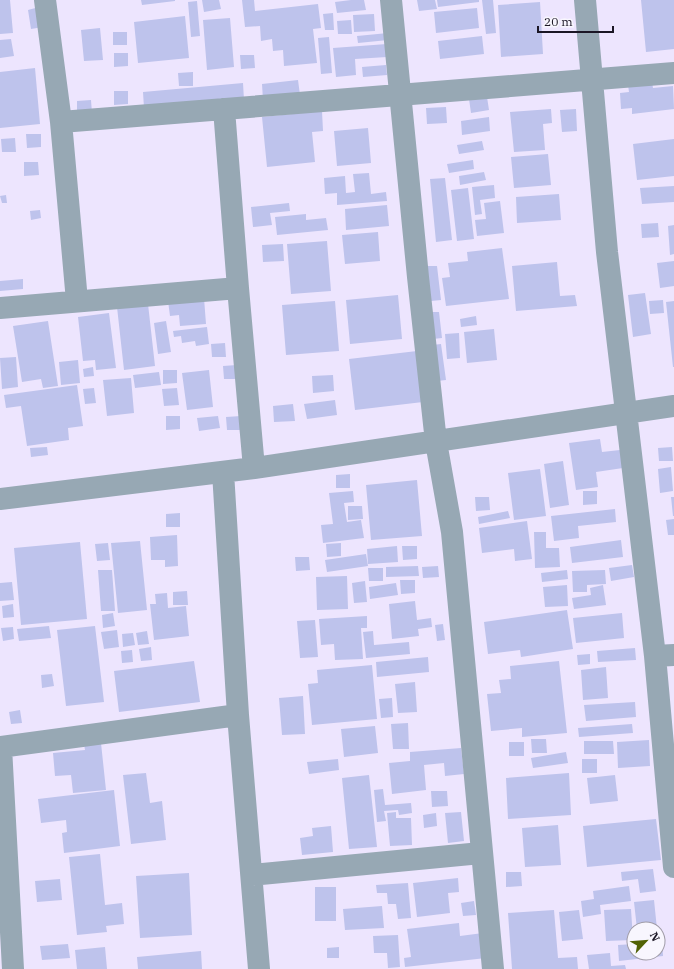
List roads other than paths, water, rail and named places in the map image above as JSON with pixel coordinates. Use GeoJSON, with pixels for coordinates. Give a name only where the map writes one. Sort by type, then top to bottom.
{"type":"FeatureCollection","features":[{"type":"Feature","properties":{"kind":"street"},"geometry":{"type":"LineString","coordinates":[[45,0],[61,122],[77,301]]}},
{"type":"Feature","properties":{"kind":"street"},"geometry":{"type":"LineString","coordinates":[[391,0],[436,442],[452,532],[493,969]]}},
{"type":"Feature","properties":{"kind":"street"},"geometry":{"type":"LineString","coordinates":[[585,0],[607,252],[626,412],[665,656],[674,867]]}},
{"type":"Feature","properties":{"kind":"street"},"geometry":{"type":"LineString","coordinates":[[61,122],[674,73]]}},
{"type":"Feature","properties":{"kind":"street"},"geometry":{"type":"LineString","coordinates":[[224,109],[254,468]]}},
{"type":"Feature","properties":{"kind":"street"},"geometry":{"type":"LineString","coordinates":[[0,308],[238,288]]}},
{"type":"Feature","properties":{"kind":"street"},"geometry":{"type":"LineString","coordinates":[[0,499],[254,468],[674,406]]}},
{"type":"Feature","properties":{"kind":"street"},"geometry":{"type":"LineString","coordinates":[[223,472],[238,715],[259,969]]}},
{"type":"Feature","properties":{"kind":"street"},"geometry":{"type":"LineString","coordinates":[[13,969],[0,747],[238,715]]}},
{"type":"Feature","properties":{"kind":"street"},"geometry":{"type":"LineString","coordinates":[[252,875],[481,853]]}}]}
